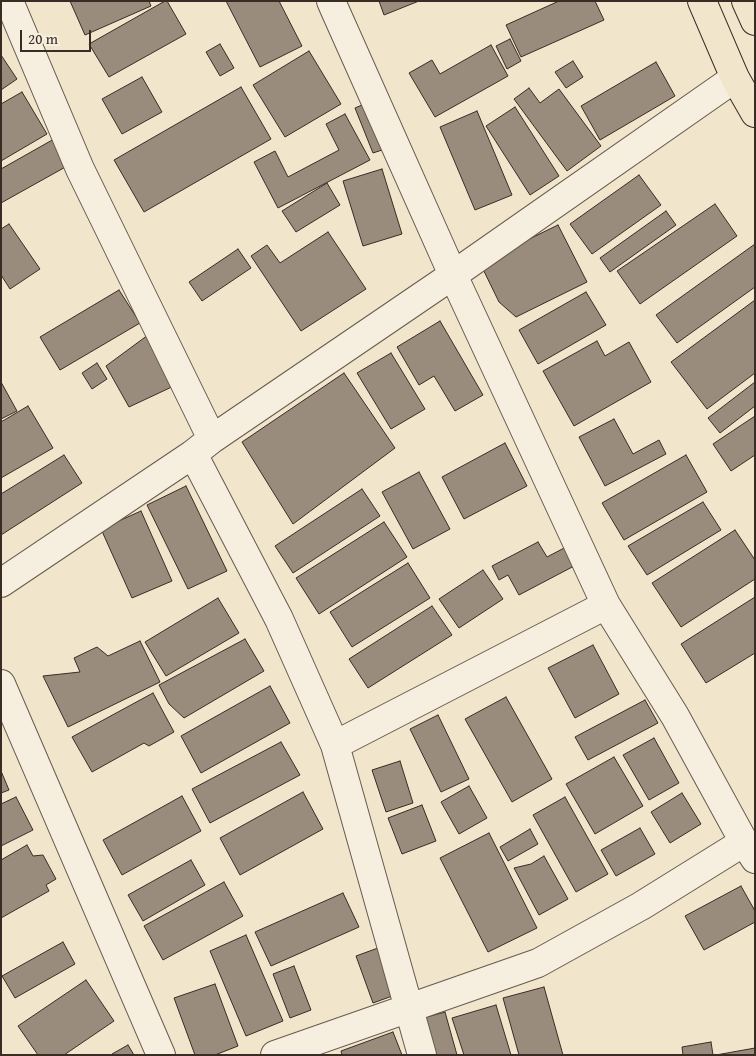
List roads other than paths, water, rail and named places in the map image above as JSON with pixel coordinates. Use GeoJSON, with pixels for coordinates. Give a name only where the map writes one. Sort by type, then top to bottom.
{"type":"FeatureCollection","features":[{"type":"Feature","properties":{"kind":"main road"},"geometry":{"type":"LineString","coordinates":[[702,1],[735,78],[755,113]]}},
{"type":"Feature","properties":{"kind":"main road"},"geometry":{"type":"LineString","coordinates":[[746,1],[755,21]]}},
{"type":"Feature","properties":{"kind":"street"},"geometry":{"type":"LineString","coordinates":[[9,1],[80,169],[335,745],[422,1055]]}},
{"type":"Feature","properties":{"kind":"street"},"geometry":{"type":"LineString","coordinates":[[275,1055],[538,963],[641,906],[749,851],[675,716],[606,605],[452,275],[331,1]]}},
{"type":"Feature","properties":{"kind":"street"},"geometry":{"type":"LineString","coordinates":[[1,583],[452,275],[735,78]]}},
{"type":"Feature","properties":{"kind":"street"},"geometry":{"type":"LineString","coordinates":[[335,745],[606,605]]}},
{"type":"Feature","properties":{"kind":"street"},"geometry":{"type":"LineString","coordinates":[[1,684],[161,1055]]}}]}
